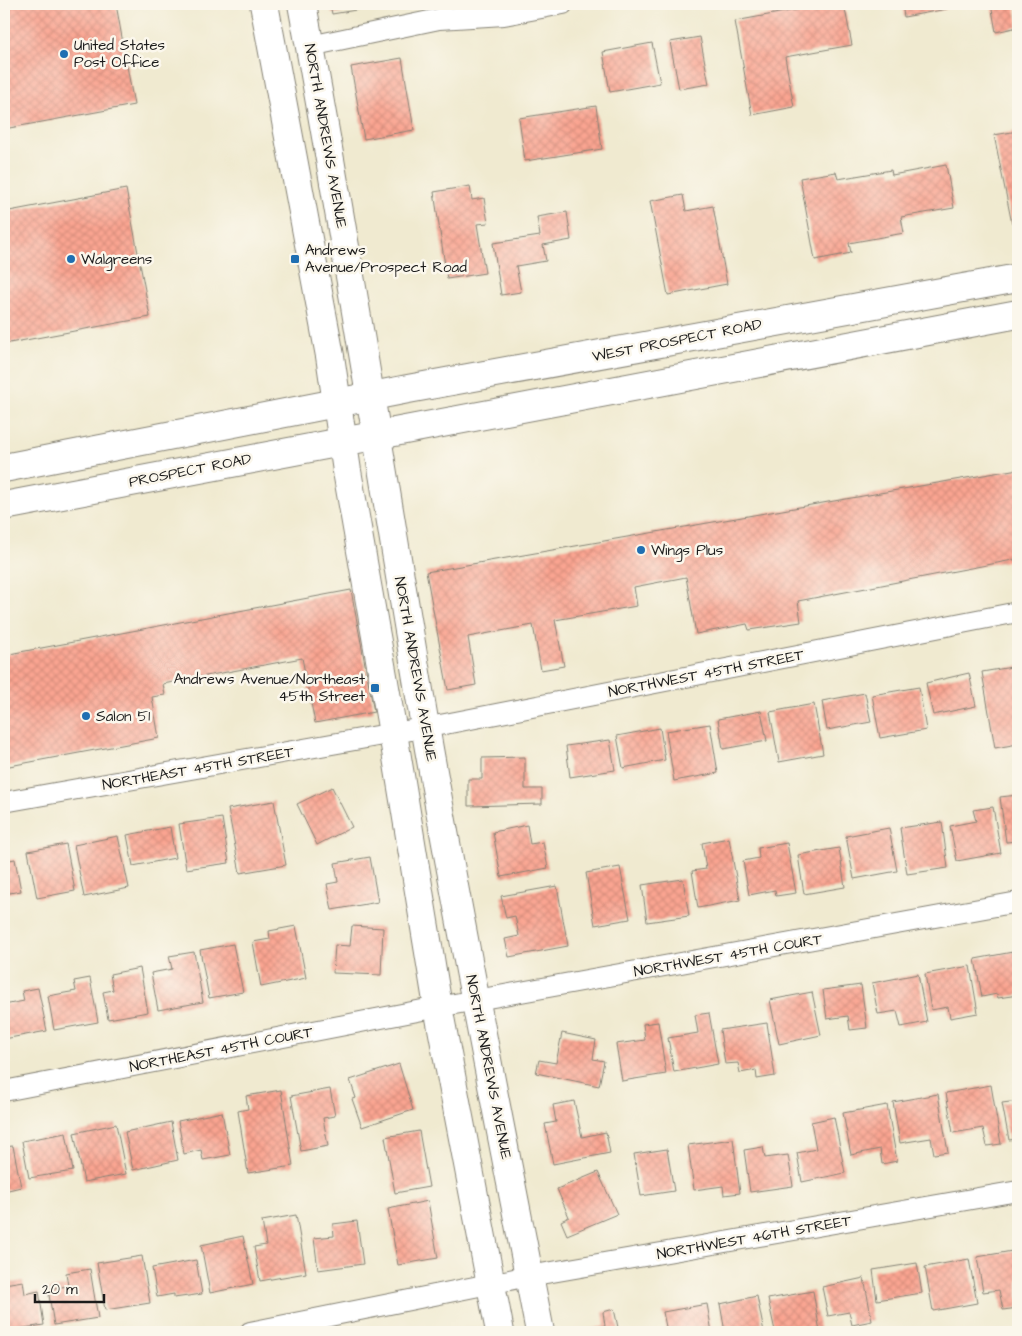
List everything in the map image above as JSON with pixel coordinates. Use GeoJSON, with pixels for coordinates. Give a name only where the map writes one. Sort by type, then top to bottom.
{"type":"FeatureCollection","features":[{"type":"Feature","properties":{"kind":"main road"},"geometry":{"type":"LineString","coordinates":[[264,4],[330,356],[342,441],[438,1007],[500,1332]]}},
{"type":"Feature","properties":{"kind":"main road","name":"NORTH ANDREWS AVENUE"},"geometry":{"type":"LineString","coordinates":[[302,4],[371,396],[426,727],[540,1332]]}},
{"type":"Feature","properties":{"kind":"main road","name":"WEST PROSPECT ROAD"},"geometry":{"type":"LineString","coordinates":[[337,403],[1018,278]]}},
{"type":"Feature","properties":{"kind":"main road"},"geometry":{"type":"LineString","coordinates":[[377,434],[1018,314]]}},
{"type":"Feature","properties":{"kind":"main road"},"geometry":{"type":"LineString","coordinates":[[4,468],[337,403]]}},
{"type":"Feature","properties":{"kind":"main road","name":"PROSPECT ROAD"},"geometry":{"type":"LineString","coordinates":[[4,506],[377,434]]}},
{"type":"Feature","properties":{"kind":"street"},"geometry":{"type":"LineString","coordinates":[[310,46],[438,19],[504,15],[563,4]]}},
{"type":"Feature","properties":{"kind":"street","name":"NORTHWEST 45TH STREET"},"geometry":{"type":"LineString","coordinates":[[393,733],[1018,612]]}},
{"type":"Feature","properties":{"kind":"street","name":"NORTHEAST 45TH STREET"},"geometry":{"type":"LineString","coordinates":[[4,802],[393,733]]}},
{"type":"Feature","properties":{"kind":"street","name":"NORTHWEST 45TH COURT"},"geometry":{"type":"LineString","coordinates":[[438,1007],[1018,902]]}},
{"type":"Feature","properties":{"kind":"street","name":"NORTHEAST 45TH COURT"},"geometry":{"type":"LineString","coordinates":[[4,1091],[438,1007]]}},
{"type":"Feature","properties":{"kind":"street","name":"NORTHWEST 46TH STREET"},"geometry":{"type":"LineString","coordinates":[[250,1332],[529,1276],[1018,1191]]}},
{"type":"Feature","properties":{"kind":"building","name":"United States Post Office"},"geometry":{"type":"Polygon","coordinates":[[[4,4],[116,4],[134,105],[4,129],[4,4]]]}},
{"type":"Feature","properties":{"kind":"building"},"geometry":{"type":"Polygon","coordinates":[[[330,4],[386,4],[386,5],[332,14],[330,4]]]}},
{"type":"Feature","properties":{"kind":"building"},"geometry":{"type":"Polygon","coordinates":[[[829,4],[844,4],[852,45],[785,57],[794,107],[752,115],[735,21],[829,4]]]}},
{"type":"Feature","properties":{"kind":"building"},"geometry":{"type":"Polygon","coordinates":[[[902,4],[946,4],[947,9],[904,17],[902,4]]]}},
{"type":"Feature","properties":{"kind":"building"},"geometry":{"type":"Polygon","coordinates":[[[991,4],[1015,4],[1018,27],[996,32],[991,4]]]}},
{"type":"Feature","properties":{"kind":"building"},"geometry":{"type":"Polygon","coordinates":[[[700,37],[709,84],[679,89],[670,42],[700,37]]]}},
{"type":"Feature","properties":{"kind":"building"},"geometry":{"type":"Polygon","coordinates":[[[652,43],[660,83],[610,92],[603,52],[652,43]]]}},
{"type":"Feature","properties":{"kind":"building"},"geometry":{"type":"Polygon","coordinates":[[[402,58],[414,130],[364,139],[351,67],[402,58]]]}},
{"type":"Feature","properties":{"kind":"building"},"geometry":{"type":"Polygon","coordinates":[[[596,106],[602,149],[525,161],[519,118],[596,106]]]}},
{"type":"Feature","properties":{"kind":"building"},"geometry":{"type":"Polygon","coordinates":[[[1018,131],[1018,222],[1012,224],[994,135],[1018,131]]]}},
{"type":"Feature","properties":{"kind":"building"},"geometry":{"type":"Polygon","coordinates":[[[946,165],[954,208],[901,217],[904,233],[849,243],[851,253],[815,260],[800,178],[836,172],[838,179],[891,170],[892,175],[946,165]]]}},
{"type":"Feature","properties":{"kind":"building"},"geometry":{"type":"Polygon","coordinates":[[[470,186],[472,200],[484,198],[488,223],[477,224],[485,273],[447,279],[434,192],[470,186]]]}},
{"type":"Feature","properties":{"kind":"building","name":"Walgreens"},"geometry":{"type":"Polygon","coordinates":[[[126,189],[150,317],[4,344],[4,212],[126,189]]]}},
{"type":"Feature","properties":{"kind":"building"},"geometry":{"type":"Polygon","coordinates":[[[683,195],[686,211],[713,206],[727,284],[668,295],[650,201],[683,195]]]}},
{"type":"Feature","properties":{"kind":"building"},"geometry":{"type":"Polygon","coordinates":[[[567,212],[571,240],[543,245],[546,261],[516,266],[521,292],[501,295],[493,243],[540,236],[537,217],[567,212]]]}},
{"type":"Feature","properties":{"kind":"building"},"geometry":{"type":"Polygon","coordinates":[[[1018,469],[1018,559],[798,601],[801,622],[749,630],[747,624],[696,634],[686,577],[634,587],[637,606],[555,620],[564,666],[541,670],[533,625],[468,637],[476,685],[448,690],[426,572],[1018,469]]]}},
{"type":"Feature","properties":{"kind":"building"},"geometry":{"type":"Polygon","coordinates":[[[351,590],[374,712],[315,723],[302,658],[163,684],[165,695],[152,697],[159,738],[4,767],[4,655],[351,590]]]}},
{"type":"Feature","properties":{"kind":"building"},"geometry":{"type":"Polygon","coordinates":[[[1018,666],[1018,744],[995,748],[982,672],[1018,666]]]}},
{"type":"Feature","properties":{"kind":"building"},"geometry":{"type":"Polygon","coordinates":[[[969,673],[976,706],[933,715],[926,683],[969,673]]]}},
{"type":"Feature","properties":{"kind":"building"},"geometry":{"type":"Polygon","coordinates":[[[919,687],[926,730],[880,738],[872,695],[919,687]]]}},
{"type":"Feature","properties":{"kind":"building"},"geometry":{"type":"Polygon","coordinates":[[[865,693],[871,722],[827,730],[822,701],[865,693]]]}},
{"type":"Feature","properties":{"kind":"building"},"geometry":{"type":"Polygon","coordinates":[[[814,704],[823,754],[779,762],[770,712],[814,704]]]}},
{"type":"Feature","properties":{"kind":"building"},"geometry":{"type":"Polygon","coordinates":[[[761,711],[767,741],[723,749],[718,719],[761,711]]]}},
{"type":"Feature","properties":{"kind":"building"},"geometry":{"type":"Polygon","coordinates":[[[710,724],[718,773],[674,781],[666,731],[710,724]]]}},
{"type":"Feature","properties":{"kind":"building"},"geometry":{"type":"Polygon","coordinates":[[[660,728],[665,760],[623,768],[617,736],[660,728]]]}},
{"type":"Feature","properties":{"kind":"building"},"geometry":{"type":"Polygon","coordinates":[[[610,740],[615,770],[570,777],[566,746],[610,740]]]}},
{"type":"Feature","properties":{"kind":"building"},"geometry":{"type":"Polygon","coordinates":[[[525,757],[525,789],[542,789],[542,804],[468,806],[468,779],[482,779],[482,758],[525,757]]]}},
{"type":"Feature","properties":{"kind":"building"},"geometry":{"type":"Polygon","coordinates":[[[332,787],[352,827],[317,845],[297,804],[332,787]]]}},
{"type":"Feature","properties":{"kind":"building"},"geometry":{"type":"Polygon","coordinates":[[[1018,795],[1018,841],[1006,842],[1000,797],[1018,795]]]}},
{"type":"Feature","properties":{"kind":"building"},"geometry":{"type":"Polygon","coordinates":[[[274,801],[286,865],[240,873],[228,809],[274,801]]]}},
{"type":"Feature","properties":{"kind":"building"},"geometry":{"type":"Polygon","coordinates":[[[993,807],[1001,853],[957,861],[950,826],[976,821],[973,810],[993,807]]]}},
{"type":"Feature","properties":{"kind":"building"},"geometry":{"type":"Polygon","coordinates":[[[222,818],[229,863],[186,869],[179,824],[222,818]]]}},
{"type":"Feature","properties":{"kind":"building"},"geometry":{"type":"Polygon","coordinates":[[[942,822],[948,868],[907,874],[900,828],[942,822]]]}},
{"type":"Feature","properties":{"kind":"building"},"geometry":{"type":"Polygon","coordinates":[[[527,825],[530,844],[543,842],[548,868],[501,877],[493,832],[527,825]]]}},
{"type":"Feature","properties":{"kind":"building"},"geometry":{"type":"Polygon","coordinates":[[[170,827],[175,858],[133,866],[127,835],[170,827]]]}},
{"type":"Feature","properties":{"kind":"building"},"geometry":{"type":"Polygon","coordinates":[[[889,828],[897,871],[854,879],[846,836],[889,828]]]}},
{"type":"Feature","properties":{"kind":"building"},"geometry":{"type":"Polygon","coordinates":[[[118,836],[129,888],[84,897],[74,845],[118,836]]]}},
{"type":"Feature","properties":{"kind":"building"},"geometry":{"type":"Polygon","coordinates":[[[729,838],[740,900],[698,908],[692,871],[706,869],[702,843],[729,838]]]}},
{"type":"Feature","properties":{"kind":"building"},"geometry":{"type":"Polygon","coordinates":[[[787,843],[796,893],[776,896],[775,890],[749,895],[743,861],[759,858],[758,848],[787,843]]]}},
{"type":"Feature","properties":{"kind":"building"},"geometry":{"type":"Polygon","coordinates":[[[66,844],[75,891],[37,898],[28,851],[66,844]]]}},
{"type":"Feature","properties":{"kind":"building"},"geometry":{"type":"Polygon","coordinates":[[[839,848],[845,887],[804,894],[798,855],[839,848]]]}},
{"type":"Feature","properties":{"kind":"building"},"geometry":{"type":"Polygon","coordinates":[[[370,857],[378,902],[332,910],[327,884],[338,882],[335,863],[370,857]]]}},
{"type":"Feature","properties":{"kind":"building"},"geometry":{"type":"Polygon","coordinates":[[[15,859],[21,891],[4,894],[4,861],[15,859]]]}},
{"type":"Feature","properties":{"kind":"building"},"geometry":{"type":"Polygon","coordinates":[[[620,867],[630,919],[595,925],[586,873],[620,867]]]}},
{"type":"Feature","properties":{"kind":"building"},"geometry":{"type":"Polygon","coordinates":[[[683,879],[689,916],[647,922],[642,885],[683,879]]]}},
{"type":"Feature","properties":{"kind":"building"},"geometry":{"type":"Polygon","coordinates":[[[557,886],[568,946],[509,957],[505,939],[519,936],[515,916],[506,918],[501,896],[557,886]]]}},
{"type":"Feature","properties":{"kind":"building"},"geometry":{"type":"Polygon","coordinates":[[[296,926],[306,978],[261,987],[253,942],[270,939],[269,931],[296,926]]]}},
{"type":"Feature","properties":{"kind":"building"},"geometry":{"type":"Polygon","coordinates":[[[352,926],[383,928],[381,975],[333,973],[335,945],[350,946],[352,926]]]}},
{"type":"Feature","properties":{"kind":"building"},"geometry":{"type":"Polygon","coordinates":[[[233,944],[243,992],[209,998],[200,950],[233,944]]]}},
{"type":"Feature","properties":{"kind":"building"},"geometry":{"type":"Polygon","coordinates":[[[1018,951],[1018,995],[998,998],[997,994],[982,997],[975,959],[1018,951]]]}},
{"type":"Feature","properties":{"kind":"building"},"geometry":{"type":"Polygon","coordinates":[[[194,952],[203,1002],[158,1010],[151,973],[172,969],[169,956],[194,952]]]}},
{"type":"Feature","properties":{"kind":"building"},"geometry":{"type":"Polygon","coordinates":[[[970,966],[978,1013],[950,1018],[948,1007],[931,1010],[925,974],[970,966]]]}},
{"type":"Feature","properties":{"kind":"building"},"geometry":{"type":"Polygon","coordinates":[[[140,968],[148,1012],[108,1019],[103,992],[113,990],[110,974],[140,968]]]}},
{"type":"Feature","properties":{"kind":"building"},"geometry":{"type":"Polygon","coordinates":[[[918,974],[927,1022],[901,1027],[897,1011],[878,1014],[872,983],[918,974]]]}},
{"type":"Feature","properties":{"kind":"building"},"geometry":{"type":"Polygon","coordinates":[[[90,978],[98,1022],[54,1030],[48,996],[76,991],[74,981],[90,978]]]}},
{"type":"Feature","properties":{"kind":"building"},"geometry":{"type":"Polygon","coordinates":[[[861,985],[867,1028],[850,1030],[848,1016],[827,1019],[823,990],[861,985]]]}},
{"type":"Feature","properties":{"kind":"building"},"geometry":{"type":"Polygon","coordinates":[[[38,988],[47,1031],[4,1039],[4,1005],[24,1001],[22,991],[38,988]]]}},
{"type":"Feature","properties":{"kind":"building"},"geometry":{"type":"Polygon","coordinates":[[[812,992],[821,1035],[779,1044],[770,1000],[812,992]]]}},
{"type":"Feature","properties":{"kind":"building"},"geometry":{"type":"Polygon","coordinates":[[[709,1013],[718,1064],[674,1072],[668,1038],[698,1033],[695,1015],[709,1013]]]}},
{"type":"Feature","properties":{"kind":"building"},"geometry":{"type":"Polygon","coordinates":[[[658,1022],[666,1074],[622,1081],[616,1044],[645,1040],[643,1024],[658,1022]]]}},
{"type":"Feature","properties":{"kind":"building"},"geometry":{"type":"Polygon","coordinates":[[[767,1023],[775,1076],[757,1079],[756,1070],[740,1073],[738,1063],[725,1064],[720,1030],[767,1023]]]}},
{"type":"Feature","properties":{"kind":"building"},"geometry":{"type":"Polygon","coordinates":[[[562,1033],[596,1040],[593,1059],[604,1061],[599,1086],[536,1073],[539,1060],[556,1063],[562,1033]]]}},
{"type":"Feature","properties":{"kind":"building"},"geometry":{"type":"Polygon","coordinates":[[[399,1064],[413,1110],[362,1127],[352,1099],[356,1098],[350,1080],[399,1064]]]}},
{"type":"Feature","properties":{"kind":"building"},"geometry":{"type":"Polygon","coordinates":[[[991,1085],[1001,1144],[987,1146],[983,1128],[953,1133],[946,1093],[991,1085]]]}},
{"type":"Feature","properties":{"kind":"building"},"geometry":{"type":"Polygon","coordinates":[[[330,1089],[335,1116],[323,1118],[328,1146],[301,1151],[291,1096],[330,1089]]]}},
{"type":"Feature","properties":{"kind":"building"},"geometry":{"type":"Polygon","coordinates":[[[281,1090],[293,1166],[248,1173],[238,1111],[248,1109],[246,1096],[281,1090]]]}},
{"type":"Feature","properties":{"kind":"building"},"geometry":{"type":"Polygon","coordinates":[[[938,1094],[948,1152],[934,1154],[931,1138],[900,1143],[893,1102],[938,1094]]]}},
{"type":"Feature","properties":{"kind":"building"},"geometry":{"type":"Polygon","coordinates":[[[574,1101],[582,1137],[606,1132],[610,1153],[553,1164],[545,1124],[556,1122],[553,1105],[574,1101]]]}},
{"type":"Feature","properties":{"kind":"building"},"geometry":{"type":"Polygon","coordinates":[[[1018,1101],[1018,1139],[1009,1140],[1002,1103],[1018,1101]]]}},
{"type":"Feature","properties":{"kind":"building"},"geometry":{"type":"Polygon","coordinates":[[[887,1105],[897,1161],[882,1164],[880,1149],[851,1155],[843,1113],[887,1105]]]}},
{"type":"Feature","properties":{"kind":"building"},"geometry":{"type":"Polygon","coordinates":[[[222,1112],[230,1155],[203,1160],[201,1150],[184,1154],[178,1121],[222,1112]]]}},
{"type":"Feature","properties":{"kind":"building"},"geometry":{"type":"Polygon","coordinates":[[[834,1117],[845,1173],[802,1182],[797,1153],[816,1149],[811,1122],[834,1117]]]}},
{"type":"Feature","properties":{"kind":"building"},"geometry":{"type":"Polygon","coordinates":[[[171,1122],[178,1160],[133,1170],[125,1132],[171,1122]]]}},
{"type":"Feature","properties":{"kind":"building"},"geometry":{"type":"Polygon","coordinates":[[[116,1124],[126,1174],[84,1182],[74,1133],[116,1124]]]}},
{"type":"Feature","properties":{"kind":"building"},"geometry":{"type":"Polygon","coordinates":[[[419,1131],[429,1187],[395,1193],[385,1137],[419,1131]]]}},
{"type":"Feature","properties":{"kind":"building"},"geometry":{"type":"Polygon","coordinates":[[[66,1133],[73,1171],[29,1178],[22,1141],[66,1133]]]}},
{"type":"Feature","properties":{"kind":"building"},"geometry":{"type":"Polygon","coordinates":[[[733,1139],[740,1193],[724,1195],[723,1186],[694,1190],[688,1145],[733,1139]]]}},
{"type":"Feature","properties":{"kind":"building"},"geometry":{"type":"Polygon","coordinates":[[[13,1146],[21,1187],[4,1191],[4,1147],[13,1146]]]}},
{"type":"Feature","properties":{"kind":"building"},"geometry":{"type":"Polygon","coordinates":[[[763,1147],[765,1158],[788,1155],[793,1186],[750,1192],[744,1150],[763,1147]]]}},
{"type":"Feature","properties":{"kind":"building"},"geometry":{"type":"Polygon","coordinates":[[[667,1149],[674,1191],[641,1196],[634,1154],[667,1149]]]}},
{"type":"Feature","properties":{"kind":"building"},"geometry":{"type":"Polygon","coordinates":[[[598,1172],[617,1214],[567,1235],[561,1221],[569,1217],[557,1189],[598,1172]]]}},
{"type":"Feature","properties":{"kind":"building"},"geometry":{"type":"Polygon","coordinates":[[[428,1201],[438,1258],[398,1265],[388,1209],[428,1201]]]}},
{"type":"Feature","properties":{"kind":"building"},"geometry":{"type":"Polygon","coordinates":[[[296,1215],[306,1273],[260,1281],[254,1247],[266,1245],[262,1221],[296,1215]]]}},
{"type":"Feature","properties":{"kind":"building"},"geometry":{"type":"Polygon","coordinates":[[[357,1221],[363,1264],[318,1270],[314,1238],[334,1236],[333,1224],[357,1221]]]}},
{"type":"Feature","properties":{"kind":"building"},"geometry":{"type":"Polygon","coordinates":[[[243,1236],[253,1284],[210,1293],[201,1245],[243,1236]]]}},
{"type":"Feature","properties":{"kind":"building"},"geometry":{"type":"Polygon","coordinates":[[[1018,1250],[1018,1308],[1003,1310],[999,1290],[983,1292],[977,1257],[1018,1250]]]}},
{"type":"Feature","properties":{"kind":"building"},"geometry":{"type":"Polygon","coordinates":[[[142,1256],[150,1303],[105,1310],[97,1263],[142,1256]]]}},
{"type":"Feature","properties":{"kind":"building"},"geometry":{"type":"Polygon","coordinates":[[[969,1259],[977,1303],[933,1311],[925,1267],[969,1259]]]}},
{"type":"Feature","properties":{"kind":"building"},"geometry":{"type":"Polygon","coordinates":[[[196,1260],[202,1294],[174,1298],[174,1294],[157,1297],[152,1268],[196,1260]]]}},
{"type":"Feature","properties":{"kind":"building"},"geometry":{"type":"Polygon","coordinates":[[[917,1263],[922,1293],[877,1300],[873,1270],[917,1263]]]}},
{"type":"Feature","properties":{"kind":"building"},"geometry":{"type":"Polygon","coordinates":[[[90,1269],[98,1318],[54,1325],[48,1289],[68,1286],[66,1273],[90,1269]]]}},
{"type":"Feature","properties":{"kind":"building"},"geometry":{"type":"Polygon","coordinates":[[[864,1278],[872,1321],[852,1325],[849,1312],[828,1316],[822,1287],[864,1278]]]}},
{"type":"Feature","properties":{"kind":"building"},"geometry":{"type":"Polygon","coordinates":[[[23,1281],[25,1294],[39,1291],[44,1325],[4,1331],[4,1284],[23,1281]]]}},
{"type":"Feature","properties":{"kind":"building"},"geometry":{"type":"Polygon","coordinates":[[[813,1291],[820,1332],[792,1332],[791,1328],[775,1331],[768,1299],[813,1291]]]}},
{"type":"Feature","properties":{"kind":"building"},"geometry":{"type":"Polygon","coordinates":[[[757,1296],[764,1332],[725,1332],[720,1304],[757,1296]]]}},
{"type":"Feature","properties":{"kind":"building"},"geometry":{"type":"Polygon","coordinates":[[[707,1304],[712,1332],[667,1332],[663,1312],[707,1304]]]}},
{"type":"Feature","properties":{"kind":"building"},"geometry":{"type":"Polygon","coordinates":[[[614,1309],[619,1332],[586,1332],[585,1330],[605,1326],[603,1312],[614,1309]]]}},
{"type":"Feature","properties":{"kind":"place","name":"United States Post Office"},"geometry":{"type":"Point","coordinates":[64,54]}},
{"type":"Feature","properties":{"kind":"place","name":"Walgreens"},"geometry":{"type":"Point","coordinates":[71,259]}},
{"type":"Feature","properties":{"kind":"place","name":"Andrews Avenue/Prospect Road"},"geometry":{"type":"Point","coordinates":[295,259]}},
{"type":"Feature","properties":{"kind":"place","name":"Wings Plus"},"geometry":{"type":"Point","coordinates":[641,550]}},
{"type":"Feature","properties":{"kind":"place","name":"Andrews Avenue/Northeast 45th Street"},"geometry":{"type":"Point","coordinates":[375,688]}},
{"type":"Feature","properties":{"kind":"place","name":"Salon 51"},"geometry":{"type":"Point","coordinates":[86,716]}}]}
